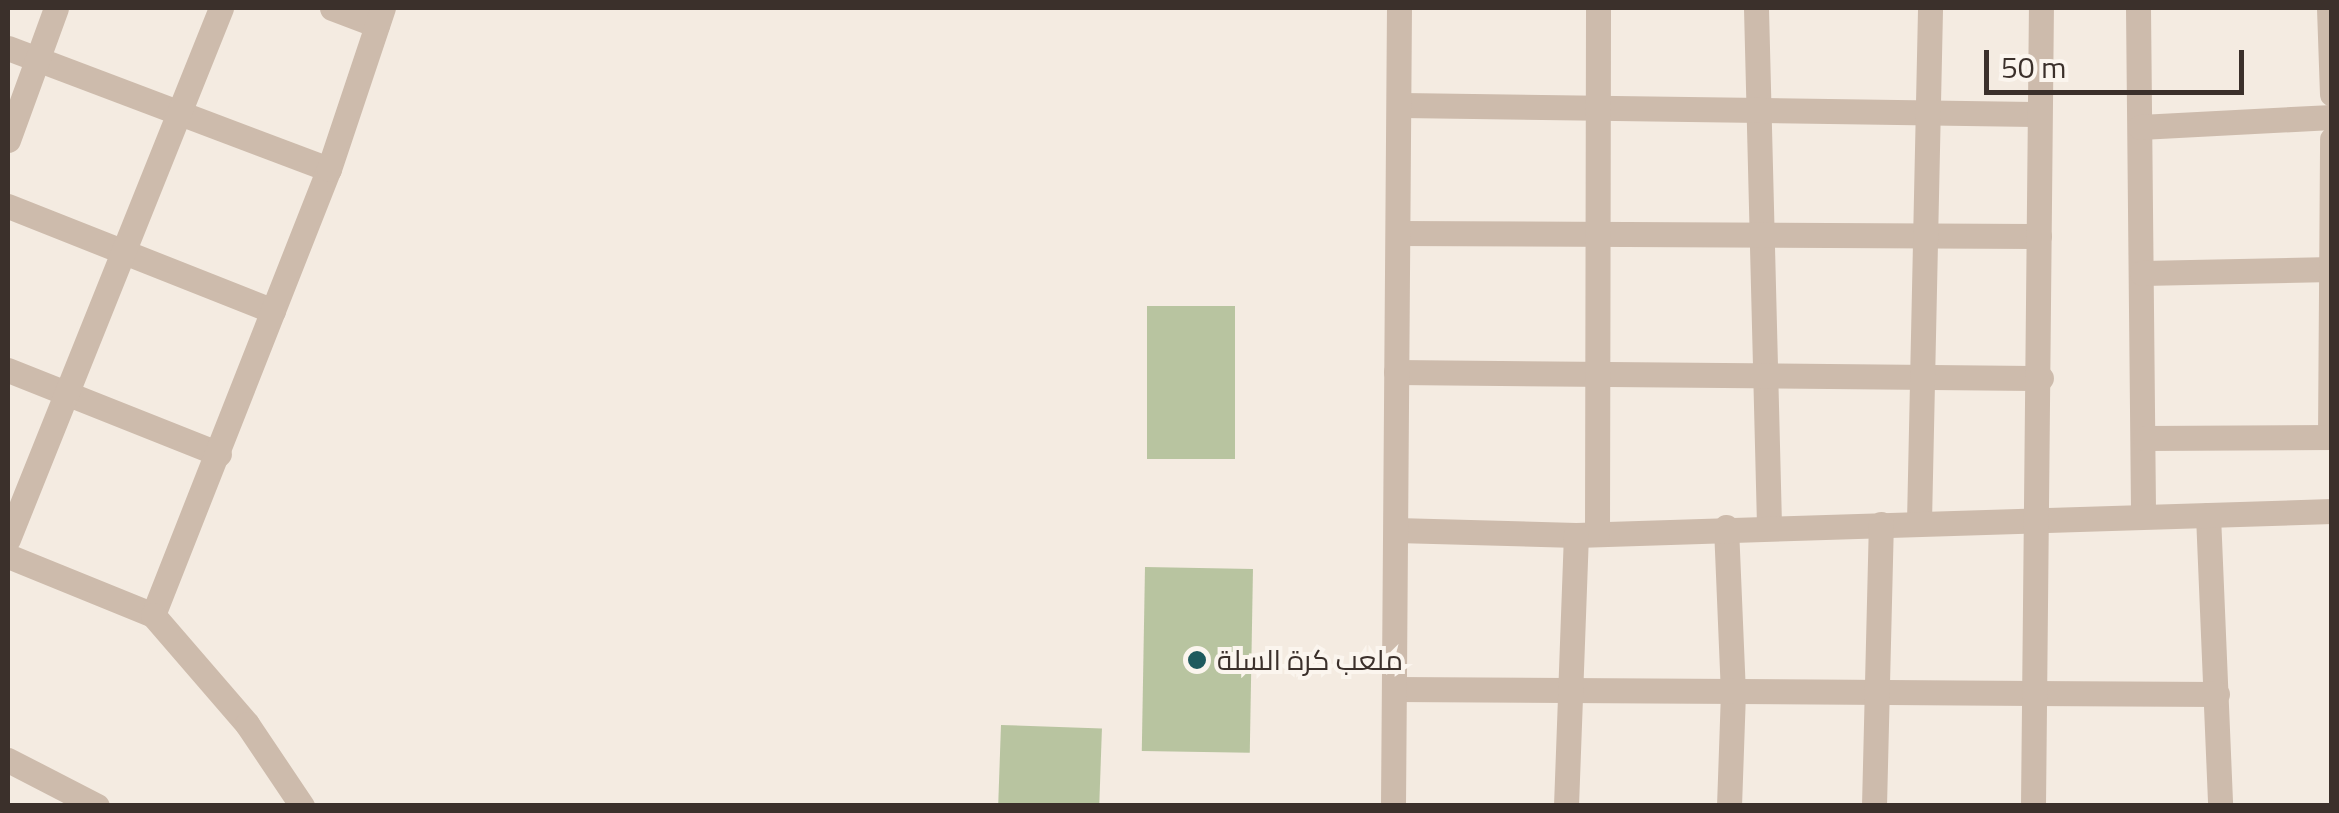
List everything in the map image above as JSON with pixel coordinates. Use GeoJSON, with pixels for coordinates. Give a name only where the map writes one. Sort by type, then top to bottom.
{"type":"FeatureCollection","features":[{"type":"Feature","properties":{"kind":"street"},"geometry":{"type":"LineString","coordinates":[[8,140],[56,8]]}},
{"type":"Feature","properties":{"kind":"street"},"geometry":{"type":"LineString","coordinates":[[8,538],[69,394],[220,8]]}},
{"type":"Feature","properties":{"kind":"street"},"geometry":{"type":"LineString","coordinates":[[153,615],[329,169],[380,16],[332,8]]}},
{"type":"Feature","properties":{"kind":"street"},"geometry":{"type":"LineString","coordinates":[[1394,806],[1402,105],[1399,8]]}},
{"type":"Feature","properties":{"kind":"street"},"geometry":{"type":"LineString","coordinates":[[1566,806],[1568,688],[1586,534],[1594,378],[1598,8]]}},
{"type":"Feature","properties":{"kind":"street"},"geometry":{"type":"LineString","coordinates":[[1756,8],[1758,231],[1769,526]]}},
{"type":"Feature","properties":{"kind":"street"},"geometry":{"type":"LineString","coordinates":[[1919,522],[1930,234],[1930,8]]}},
{"type":"Feature","properties":{"kind":"street"},"geometry":{"type":"LineString","coordinates":[[2033,806],[2032,518],[2041,378],[2041,8]]}},
{"type":"Feature","properties":{"kind":"street"},"geometry":{"type":"LineString","coordinates":[[2138,8],[2144,514]]}},
{"type":"Feature","properties":{"kind":"street"},"geometry":{"type":"LineString","coordinates":[[2329,8],[2332,94]]}},
{"type":"Feature","properties":{"kind":"street"},"geometry":{"type":"LineString","coordinates":[[8,48],[329,169]]}},
{"type":"Feature","properties":{"kind":"street"},"geometry":{"type":"LineString","coordinates":[[1402,105],[2038,114]]}},
{"type":"Feature","properties":{"kind":"street"},"geometry":{"type":"LineString","coordinates":[[2140,127],[2332,117]]}},
{"type":"Feature","properties":{"kind":"street"},"geometry":{"type":"LineString","coordinates":[[2145,438],[2331,437],[2332,139]]}},
{"type":"Feature","properties":{"kind":"street"},"geometry":{"type":"LineString","coordinates":[[8,206],[273,312]]}},
{"type":"Feature","properties":{"kind":"street"},"geometry":{"type":"LineString","coordinates":[[1398,232],[1595,235],[1758,231],[2038,236]]}},
{"type":"Feature","properties":{"kind":"street"},"geometry":{"type":"LineString","coordinates":[[2142,273],[2330,269]]}},
{"type":"Feature","properties":{"kind":"street"},"geometry":{"type":"LineString","coordinates":[[8,370],[219,454]]}},
{"type":"Feature","properties":{"kind":"street"},"geometry":{"type":"LineString","coordinates":[[1396,372],[1594,378],[1765,374],[2041,378]]}},
{"type":"Feature","properties":{"kind":"street"},"geometry":{"type":"LineString","coordinates":[[1396,530],[1586,534],[2332,511]]}},
{"type":"Feature","properties":{"kind":"street"},"geometry":{"type":"LineString","coordinates":[[2208,515],[2220,806]]}},
{"type":"Feature","properties":{"kind":"street"},"geometry":{"type":"LineString","coordinates":[[1874,806],[1881,524]]}},
{"type":"Feature","properties":{"kind":"street"},"geometry":{"type":"LineString","coordinates":[[1726,527],[1733,692],[1729,806]]}},
{"type":"Feature","properties":{"kind":"street"},"geometry":{"type":"LineString","coordinates":[[8,556],[153,615],[247,724],[302,806]]}},
{"type":"Feature","properties":{"kind":"street"},"geometry":{"type":"LineString","coordinates":[[1395,689],[2217,694]]}},
{"type":"Feature","properties":{"kind":"street"},"geometry":{"type":"LineString","coordinates":[[12,769],[96,806]]}},
{"type":"Feature","properties":{"kind":"green space"},"geometry":{"type":"Polygon","coordinates":[[[1147,306],[1235,306],[1235,459],[1147,459],[1147,306]]]}},
{"type":"Feature","properties":{"kind":"green space","name":"ملعب كرة السلة"},"geometry":{"type":"Polygon","coordinates":[[[1145,567],[1253,569],[1250,753],[1142,751],[1145,567]]]}},
{"type":"Feature","properties":{"kind":"green space"},"geometry":{"type":"Polygon","coordinates":[[[1001,725],[1102,729],[1099,806],[998,805],[1001,725]]]}},
{"type":"Feature","properties":{"kind":"place","name":"ملعب كرة السلة"},"geometry":{"type":"Point","coordinates":[1197,660]}}]}
